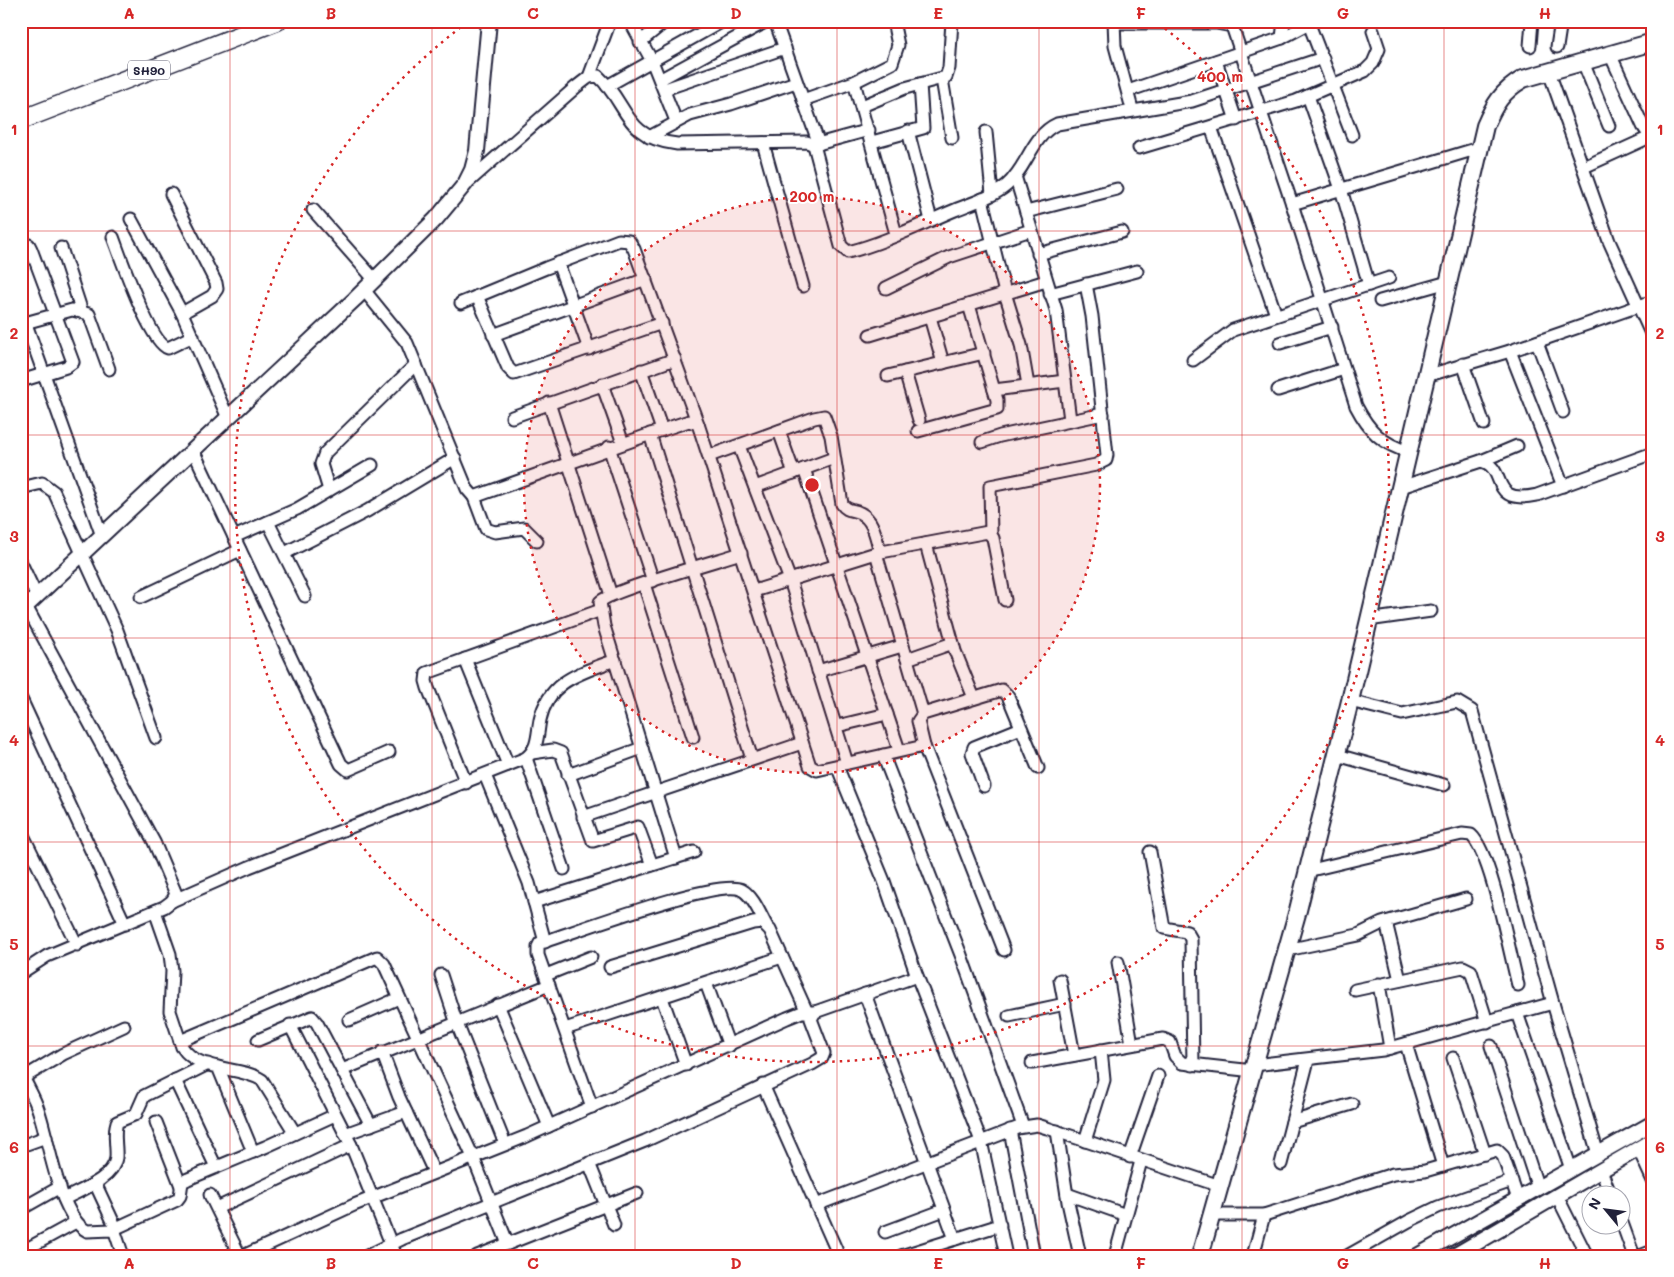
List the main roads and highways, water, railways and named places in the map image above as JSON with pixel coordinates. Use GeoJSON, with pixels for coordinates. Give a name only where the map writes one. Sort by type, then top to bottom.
{"type":"FeatureCollection","features":[{"type":"Feature","properties":{"kind":"main road","name":"SH90"},"geometry":{"type":"LineString","coordinates":[[21,120],[277,21]]}},
{"type":"Feature","properties":{"kind":"main road"},"geometry":{"type":"LineString","coordinates":[[1200,1256],[1288,950],[1401,487],[1479,148],[1492,111],[1509,87],[1523,79],[1653,42]]}}]}
